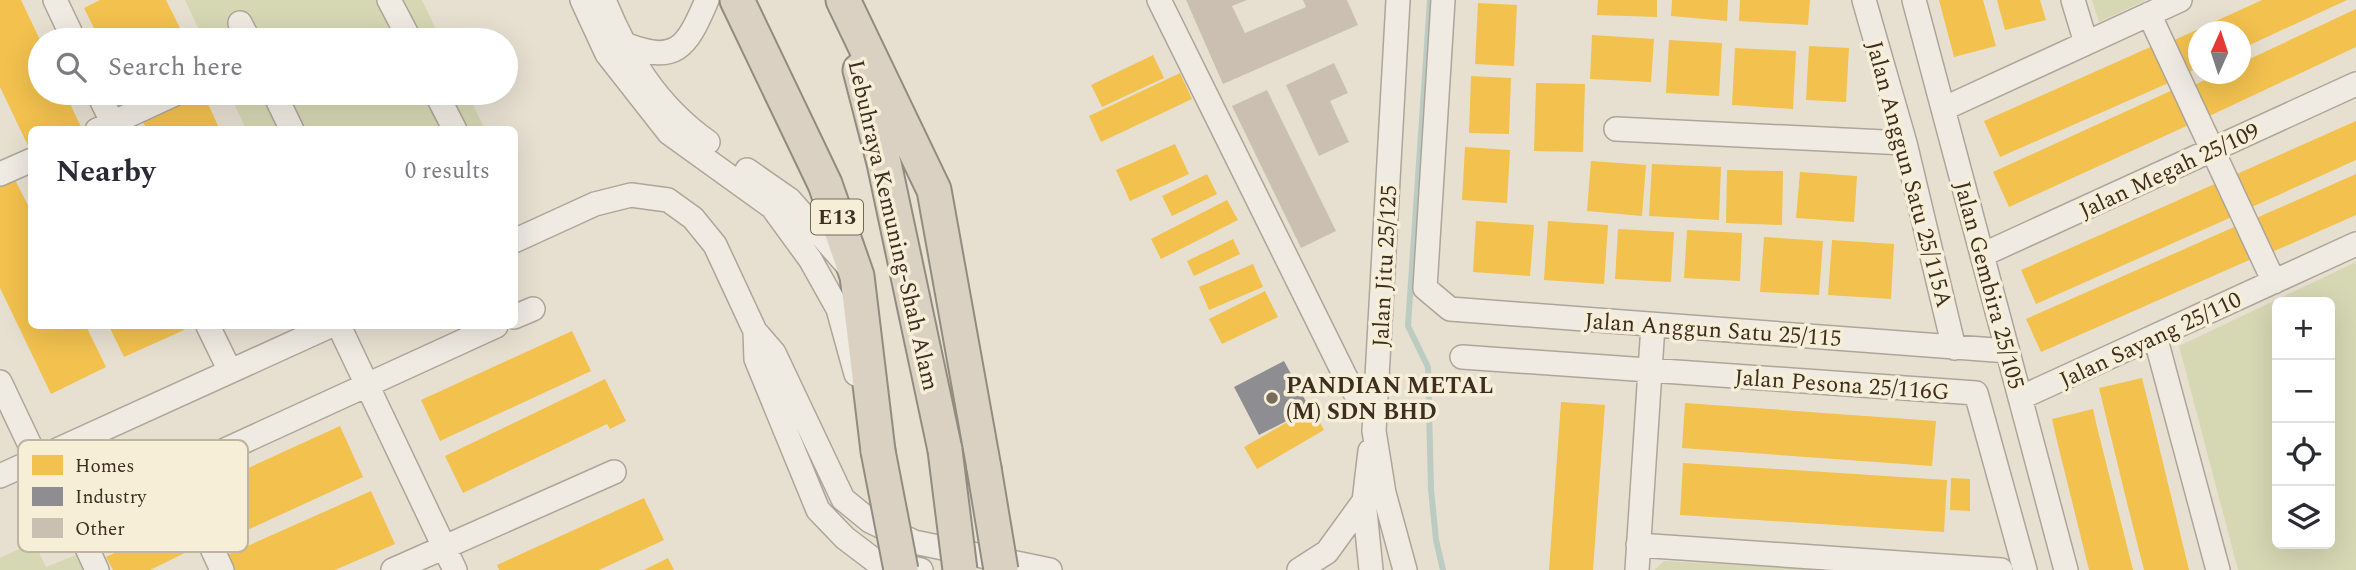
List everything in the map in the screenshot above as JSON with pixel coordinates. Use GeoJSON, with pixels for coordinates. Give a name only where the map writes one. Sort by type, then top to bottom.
{"type":"FeatureCollection","features":[{"type":"Feature","properties":{"kind":"highway","name":"Lebuhraya Kemuning-Shah Alam"},"geometry":{"type":"LineString","coordinates":[[737,0],[825,184],[858,276],[878,451]]}},
{"type":"Feature","properties":{"kind":"highway","name":"Lebuhraya Kemuning-Shah Alam"},"geometry":{"type":"LineString","coordinates":[[842,0],[884,163],[945,450],[960,570]]}},
{"type":"Feature","properties":{"kind":"highway"},"geometry":{"type":"LineString","coordinates":[[842,0],[934,190],[1001,570]]}},
{"type":"Feature","properties":{"kind":"highway","name":"E13"},"geometry":{"type":"LineString","coordinates":[[878,451],[901,570]]}},
{"type":"Feature","properties":{"kind":"street"},"geometry":{"type":"LineString","coordinates":[[55,0],[68,28]]}},
{"type":"Feature","properties":{"kind":"street"},"geometry":{"type":"LineString","coordinates":[[389,0],[404,28]]}},
{"type":"Feature","properties":{"kind":"street"},"geometry":{"type":"LineString","coordinates":[[582,0],[607,54],[669,133],[772,207],[810,258],[838,309],[878,451]]}},
{"type":"Feature","properties":{"kind":"street"},"geometry":{"type":"LineString","coordinates":[[604,0],[622,43],[648,85],[685,126],[790,200],[858,276]]}},
{"type":"Feature","properties":{"kind":"street"},"geometry":{"type":"LineString","coordinates":[[622,43],[650,55],[673,51],[692,35],[707,0]]}},
{"type":"Feature","properties":{"kind":"street"},"geometry":{"type":"LineString","coordinates":[[1159,0],[1348,380],[1362,402],[1376,406]]}},
{"type":"Feature","properties":{"kind":"street","name":"Jalan Jitu 25/125"},"geometry":{"type":"LineString","coordinates":[[1398,0],[1374,431],[1384,493],[1405,570]]}},
{"type":"Feature","properties":{"kind":"street","name":"Jalan Anggun Satu 25/115"},"geometry":{"type":"LineString","coordinates":[[1443,0],[1425,288],[1450,309],[2008,351]]}},
{"type":"Feature","properties":{"kind":"street","name":"Jalan Anggun Satu 25/115A"},"geometry":{"type":"LineString","coordinates":[[1864,0],[1905,143],[1954,348]]}},
{"type":"Feature","properties":{"kind":"street","name":"Jalan Gembira 25/105"},"geometry":{"type":"LineString","coordinates":[[1914,0],[2066,570]]}},
{"type":"Feature","properties":{"kind":"street"},"geometry":{"type":"LineString","coordinates":[[2073,0],[2086,43]]}},
{"type":"Feature","properties":{"kind":"street"},"geometry":{"type":"LineString","coordinates":[[1943,108],[2180,0]]}},
{"type":"Feature","properties":{"kind":"street"},"geometry":{"type":"LineString","coordinates":[[2149,14],[2274,282]]}},
{"type":"Feature","properties":{"kind":"street","name":"Jalan Megah 25/109"},"geometry":{"type":"LineString","coordinates":[[1982,255],[2356,84]]}},
{"type":"Feature","properties":{"kind":"street"},"geometry":{"type":"LineString","coordinates":[[102,105],[108,126]]}},
{"type":"Feature","properties":{"kind":"street"},"geometry":{"type":"LineString","coordinates":[[110,126],[153,105]]}},
{"type":"Feature","properties":{"kind":"street"},"geometry":{"type":"LineString","coordinates":[[280,105],[290,126]]}},
{"type":"Feature","properties":{"kind":"street"},"geometry":{"type":"LineString","coordinates":[[442,105],[453,126]]}},
{"type":"Feature","properties":{"kind":"street"},"geometry":{"type":"LineString","coordinates":[[1616,129],[1905,143]]}},
{"type":"Feature","properties":{"kind":"street"},"geometry":{"type":"LineString","coordinates":[[0,174],[28,162]]}},
{"type":"Feature","properties":{"kind":"street"},"geometry":{"type":"LineString","coordinates":[[518,236],[595,204],[631,195],[668,200],[693,218],[715,245],[755,331],[774,353],[843,499],[861,513],[914,542],[1050,570]]}},
{"type":"Feature","properties":{"kind":"street","name":"Jalan Sayang 25/110"},"geometry":{"type":"LineString","coordinates":[[2020,398],[2356,244]]}},
{"type":"Feature","properties":{"kind":"street"},"geometry":{"type":"LineString","coordinates":[[1637,570],[1653,324]]}},
{"type":"Feature","properties":{"kind":"street"},"geometry":{"type":"LineString","coordinates":[[209,329],[230,371]]}},
{"type":"Feature","properties":{"kind":"street"},"geometry":{"type":"LineString","coordinates":[[80,440],[323,329]]}},
{"type":"Feature","properties":{"kind":"street"},"geometry":{"type":"LineString","coordinates":[[340,329],[455,570]]}},
{"type":"Feature","properties":{"kind":"street"},"geometry":{"type":"LineString","coordinates":[[247,440],[489,329]]}},
{"type":"Feature","properties":{"kind":"street"},"geometry":{"type":"LineString","coordinates":[[755,331],[756,359],[818,510],[845,538],[874,560],[922,570]]}},
{"type":"Feature","properties":{"kind":"street"},"geometry":{"type":"LineString","coordinates":[[2155,336],[2218,570]]}},
{"type":"Feature","properties":{"kind":"street"},"geometry":{"type":"LineString","coordinates":[[1462,357],[1650,371]]}},
{"type":"Feature","properties":{"kind":"street","name":"Jalan Pesona 25/116G"},"geometry":{"type":"LineString","coordinates":[[1650,371],[1976,393],[2025,570]]}},
{"type":"Feature","properties":{"kind":"street"},"geometry":{"type":"LineString","coordinates":[[0,382],[31,440]]}},
{"type":"Feature","properties":{"kind":"street"},"geometry":{"type":"LineString","coordinates":[[1371,570],[1364,501],[1374,431]]}},
{"type":"Feature","properties":{"kind":"street"},"geometry":{"type":"LineString","coordinates":[[0,477],[18,469]]}},
{"type":"Feature","properties":{"kind":"street"},"geometry":{"type":"LineString","coordinates":[[393,570],[614,471]]}},
{"type":"Feature","properties":{"kind":"street"},"geometry":{"type":"LineString","coordinates":[[1299,570],[1327,552],[1364,501]]}},
{"type":"Feature","properties":{"kind":"street"},"geometry":{"type":"LineString","coordinates":[[1638,545],[1849,565],[2001,570]]}},
{"type":"Feature","properties":{"kind":"street"},"geometry":{"type":"LineString","coordinates":[[88,552],[97,570]]}},
{"type":"Feature","properties":{"kind":"street"},"geometry":{"type":"LineString","coordinates":[[214,552],[222,570]]}},
{"type":"Feature","properties":{"kind":"green space"},"geometry":{"type":"Polygon","coordinates":[[[185,0],[422,0],[435,28],[198,28],[185,0]]]}},
{"type":"Feature","properties":{"kind":"green space"},"geometry":{"type":"Polygon","coordinates":[[[2092,0],[2146,0],[2099,22],[2092,0]]]}},
{"type":"Feature","properties":{"kind":"green space"},"geometry":{"type":"Polygon","coordinates":[[[235,105],[473,105],[484,126],[245,126],[235,105]]]}},
{"type":"Feature","properties":{"kind":"green space"},"geometry":{"type":"Polygon","coordinates":[[[2356,262],[2356,570],[2238,570],[2179,346],[2272,302],[2272,549],[2335,549],[2335,297],[2282,297],[2356,262]]]}},
{"type":"Feature","properties":{"kind":"green space"},"geometry":{"type":"Polygon","coordinates":[[[18,550],[18,552],[39,552],[46,567],[76,555],[83,570],[0,570],[0,558],[18,550]]]}},
{"type":"Feature","properties":{"kind":"green space"},"geometry":{"type":"Polygon","coordinates":[[[1664,561],[1813,569],[1816,570],[1654,570],[1664,561]]]}},
{"type":"Feature","properties":{"kind":"building: Homes"},"geometry":{"type":"Polygon","coordinates":[[[0,0],[21,0],[34,28],[28,28],[28,105],[71,105],[81,126],[28,126],[28,146],[0,87],[0,0]]]}},
{"type":"Feature","properties":{"kind":"building: Homes"},"geometry":{"type":"Polygon","coordinates":[[[100,0],[166,0],[180,28],[94,28],[84,8],[100,0]]]}},
{"type":"Feature","properties":{"kind":"building: Homes"},"geometry":{"type":"Polygon","coordinates":[[[1598,0],[1657,0],[1657,17],[1597,15],[1598,0]]]}},
{"type":"Feature","properties":{"kind":"building: Homes"},"geometry":{"type":"Polygon","coordinates":[[[1672,0],[1728,0],[1727,21],[1671,16],[1672,0]]]}},
{"type":"Feature","properties":{"kind":"building: Homes"},"geometry":{"type":"Polygon","coordinates":[[[1740,0],[1810,0],[1808,25],[1739,21],[1740,0]]]}},
{"type":"Feature","properties":{"kind":"building: Homes"},"geometry":{"type":"Polygon","coordinates":[[[1939,0],[1983,0],[1996,46],[1954,57],[1939,0]]]}},
{"type":"Feature","properties":{"kind":"building: Homes"},"geometry":{"type":"Polygon","coordinates":[[[1997,0],[2040,0],[2046,20],[2005,30],[1997,0]]]}},
{"type":"Feature","properties":{"kind":"building: Homes"},"geometry":{"type":"Polygon","coordinates":[[[2262,0],[2347,0],[2251,44],[2251,21],[2216,21],[2262,0]]]}},
{"type":"Feature","properties":{"kind":"building: Homes"},"geometry":{"type":"Polygon","coordinates":[[[1478,3],[1517,5],[1514,66],[1475,64],[1478,3]]]}},
{"type":"Feature","properties":{"kind":"building: Homes"},"geometry":{"type":"Polygon","coordinates":[[[2356,9],[2356,47],[2205,118],[2190,87],[2196,84],[2251,84],[2251,58],[2356,9]]]}},
{"type":"Feature","properties":{"kind":"building: Homes"},"geometry":{"type":"Polygon","coordinates":[[[2188,34],[2188,73],[2185,74],[2170,42],[2188,34]]]}},
{"type":"Feature","properties":{"kind":"building: Homes"},"geometry":{"type":"Polygon","coordinates":[[[1592,35],[1654,39],[1651,82],[1590,79],[1592,35]]]}},
{"type":"Feature","properties":{"kind":"building: Homes"},"geometry":{"type":"Polygon","coordinates":[[[1669,40],[1722,43],[1719,96],[1666,93],[1669,40]]]}},
{"type":"Feature","properties":{"kind":"building: Homes"},"geometry":{"type":"Polygon","coordinates":[[[2157,44],[2173,81],[2000,157],[1984,121],[2157,44]]]}},
{"type":"Feature","properties":{"kind":"building: Homes"},"geometry":{"type":"Polygon","coordinates":[[[1809,46],[1849,48],[1846,102],[1806,100],[1809,46]]]}},
{"type":"Feature","properties":{"kind":"building: Homes"},"geometry":{"type":"Polygon","coordinates":[[[1735,48],[1796,51],[1793,109],[1732,105],[1735,48]]]}},
{"type":"Feature","properties":{"kind":"building: Homes"},"geometry":{"type":"Polygon","coordinates":[[[1153,55],[1164,78],[1102,107],[1091,85],[1153,55]]]}},
{"type":"Feature","properties":{"kind":"building: Homes"},"geometry":{"type":"Polygon","coordinates":[[[1180,73],[1192,99],[1101,142],[1089,116],[1180,73]]]}},
{"type":"Feature","properties":{"kind":"building: Homes"},"geometry":{"type":"Polygon","coordinates":[[[1471,76],[1511,78],[1509,134],[1469,133],[1471,76]]]}},
{"type":"Feature","properties":{"kind":"building: Homes"},"geometry":{"type":"Polygon","coordinates":[[[1536,83],[1585,84],[1583,152],[1534,151],[1536,83]]]}},
{"type":"Feature","properties":{"kind":"building: Homes"},"geometry":{"type":"Polygon","coordinates":[[[2177,88],[2193,123],[2009,207],[1993,172],[2177,88]]]}},
{"type":"Feature","properties":{"kind":"building: Homes"},"geometry":{"type":"Polygon","coordinates":[[[164,105],[209,105],[218,126],[145,126],[140,116],[164,105]]]}},
{"type":"Feature","properties":{"kind":"building: Homes"},"geometry":{"type":"Polygon","coordinates":[[[2356,121],[2356,160],[2245,210],[2230,177],[2356,121]]]}},
{"type":"Feature","properties":{"kind":"building: Homes"},"geometry":{"type":"Polygon","coordinates":[[[1175,144],[1189,174],[1130,201],[1116,170],[1175,144]]]}},
{"type":"Feature","properties":{"kind":"building: Homes"},"geometry":{"type":"Polygon","coordinates":[[[1465,147],[1510,150],[1507,203],[1462,200],[1465,147]]]}},
{"type":"Feature","properties":{"kind":"building: Homes"},"geometry":{"type":"Polygon","coordinates":[[[1591,161],[1646,165],[1642,216],[1587,211],[1591,161]]]}},
{"type":"Feature","properties":{"kind":"building: Homes"},"geometry":{"type":"Polygon","coordinates":[[[1652,164],[1721,167],[1719,220],[1649,216],[1652,164]]]}},
{"type":"Feature","properties":{"kind":"building: Homes"},"geometry":{"type":"Polygon","coordinates":[[[1727,170],[1783,171],[1782,225],[1726,223],[1727,170]]]}},
{"type":"Feature","properties":{"kind":"building: Homes"},"geometry":{"type":"Polygon","coordinates":[[[1800,172],[1857,176],[1854,222],[1796,218],[1800,172]]]}},
{"type":"Feature","properties":{"kind":"building: Homes"},"geometry":{"type":"Polygon","coordinates":[[[1207,174],[1217,194],[1172,216],[1162,196],[1207,174]]]}},
{"type":"Feature","properties":{"kind":"building: Homes"},"geometry":{"type":"Polygon","coordinates":[[[2356,174],[2356,215],[2270,253],[2254,219],[2356,174]]]}},
{"type":"Feature","properties":{"kind":"building: Homes"},"geometry":{"type":"Polygon","coordinates":[[[13,176],[28,205],[28,329],[87,329],[106,367],[51,394],[0,288],[0,183],[13,176]]]}},
{"type":"Feature","properties":{"kind":"building: Homes"},"geometry":{"type":"Polygon","coordinates":[[[2219,182],[2234,216],[2036,304],[2021,270],[2219,182]]]}},
{"type":"Feature","properties":{"kind":"building: Homes"},"geometry":{"type":"Polygon","coordinates":[[[1227,200],[1238,220],[1161,259],[1151,239],[1227,200]]]}},
{"type":"Feature","properties":{"kind":"building: Homes"},"geometry":{"type":"Polygon","coordinates":[[[1476,221],[1534,225],[1530,276],[1473,272],[1476,221]]]}},
{"type":"Feature","properties":{"kind":"building: Homes"},"geometry":{"type":"Polygon","coordinates":[[[1548,221],[1608,225],[1604,284],[1544,280],[1548,221]]]}},
{"type":"Feature","properties":{"kind":"building: Homes"},"geometry":{"type":"Polygon","coordinates":[[[2241,224],[2256,257],[2041,352],[2026,319],[2241,224]]]}},
{"type":"Feature","properties":{"kind":"building: Homes"},"geometry":{"type":"Polygon","coordinates":[[[1618,229],[1674,232],[1671,282],[1615,279],[1618,229]]]}},
{"type":"Feature","properties":{"kind":"building: Homes"},"geometry":{"type":"Polygon","coordinates":[[[1687,230],[1742,233],[1740,281],[1684,278],[1687,230]]]}},
{"type":"Feature","properties":{"kind":"building: Homes"},"geometry":{"type":"Polygon","coordinates":[[[1764,237],[1823,241],[1819,295],[1760,292],[1764,237]]]}},
{"type":"Feature","properties":{"kind":"building: Homes"},"geometry":{"type":"Polygon","coordinates":[[[1233,239],[1240,254],[1194,276],[1187,261],[1233,239]]]}},
{"type":"Feature","properties":{"kind":"building: Homes"},"geometry":{"type":"Polygon","coordinates":[[[1832,240],[1894,244],[1891,299],[1828,295],[1832,240]]]}},
{"type":"Feature","properties":{"kind":"building: Homes"},"geometry":{"type":"Polygon","coordinates":[[[1253,264],[1263,287],[1209,310],[1199,287],[1253,264]]]}},
{"type":"Feature","properties":{"kind":"building: Homes"},"geometry":{"type":"Polygon","coordinates":[[[1265,291],[1278,317],[1222,344],[1209,319],[1265,291]]]}},
{"type":"Feature","properties":{"kind":"building: Homes"},"geometry":{"type":"Polygon","coordinates":[[[110,329],[184,330],[124,357],[110,329]]]}},
{"type":"Feature","properties":{"kind":"building: Homes"},"geometry":{"type":"Polygon","coordinates":[[[572,331],[591,371],[440,441],[421,400],[572,331]]]}},
{"type":"Feature","properties":{"kind":"building: Homes"},"geometry":{"type":"Polygon","coordinates":[[[2142,378],[2189,570],[2144,570],[2129,511],[2099,388],[2142,378]]]}},
{"type":"Feature","properties":{"kind":"building: Homes"},"geometry":{"type":"Polygon","coordinates":[[[605,379],[626,421],[610,429],[607,424],[463,493],[445,456],[605,379]]]}},
{"type":"Feature","properties":{"kind":"building: Homes"},"geometry":{"type":"Polygon","coordinates":[[[1561,402],[1605,405],[1593,570],[1549,570],[1561,402]]]}},
{"type":"Feature","properties":{"kind":"building: Homes"},"geometry":{"type":"Polygon","coordinates":[[[1685,403],[1936,421],[1932,466],[1682,448],[1685,403]]]}},
{"type":"Feature","properties":{"kind":"building: Homes"},"geometry":{"type":"Polygon","coordinates":[[[1312,408],[1324,430],[1257,469],[1244,447],[1312,408]]]}},
{"type":"Feature","properties":{"kind":"building: Homes"},"geometry":{"type":"Polygon","coordinates":[[[2093,409],[2133,570],[2089,570],[2052,419],[2093,409]]]}},
{"type":"Feature","properties":{"kind":"building: Homes"},"geometry":{"type":"Polygon","coordinates":[[[340,426],[363,477],[248,530],[248,468],[340,426]]]}},
{"type":"Feature","properties":{"kind":"building: Homes"},"geometry":{"type":"Polygon","coordinates":[[[1683,463],[1947,480],[1944,532],[1680,515],[1683,463]]]}},
{"type":"Feature","properties":{"kind":"building: Homes"},"geometry":{"type":"Polygon","coordinates":[[[1951,478],[1970,479],[1970,511],[1950,510],[1951,478]]]}},
{"type":"Feature","properties":{"kind":"building: Homes"},"geometry":{"type":"Polygon","coordinates":[[[371,491],[395,544],[335,570],[232,570],[225,556],[234,552],[248,552],[248,546],[371,491]]]}},
{"type":"Feature","properties":{"kind":"building: Homes"},"geometry":{"type":"Polygon","coordinates":[[[644,498],[664,540],[599,570],[499,570],[497,565],[644,498]]]}},
{"type":"Feature","properties":{"kind":"building: Homes"},"geometry":{"type":"Polygon","coordinates":[[[117,552],[187,552],[150,570],[113,570],[106,557],[117,552]]]}},
{"type":"Feature","properties":{"kind":"building: Homes"},"geometry":{"type":"Polygon","coordinates":[[[668,558],[674,570],[644,570],[668,558]]]}},
{"type":"Feature","properties":{"kind":"building: Industry","name":"PANDIAN METAL (M) SDN BHD"},"geometry":{"type":"Polygon","coordinates":[[[1284,361],[1310,409],[1259,435],[1234,387],[1284,361]]]}},
{"type":"Feature","properties":{"kind":"building: Other"},"geometry":{"type":"Polygon","coordinates":[[[1186,0],[1247,0],[1232,6],[1245,33],[1306,7],[1303,0],[1347,0],[1358,25],[1223,84],[1186,0]]]}},
{"type":"Feature","properties":{"kind":"building: Other"},"geometry":{"type":"Polygon","coordinates":[[[1334,63],[1348,93],[1330,101],[1349,142],[1319,156],[1286,85],[1334,63]]]}},
{"type":"Feature","properties":{"kind":"building: Other"},"geometry":{"type":"Polygon","coordinates":[[[1267,90],[1336,231],[1301,248],[1232,106],[1267,90]]]}},
{"type":"Feature","properties":{"kind":"waterway"},"geometry":{"type":"LineString","coordinates":[[1430,0],[1408,326],[1428,367],[1431,489],[1436,540],[1443,570]]}},
{"type":"Feature","properties":{"kind":"place","name":"PANDIAN METAL (M) SDN BHD"},"geometry":{"type":"Point","coordinates":[1272,398]}}]}
